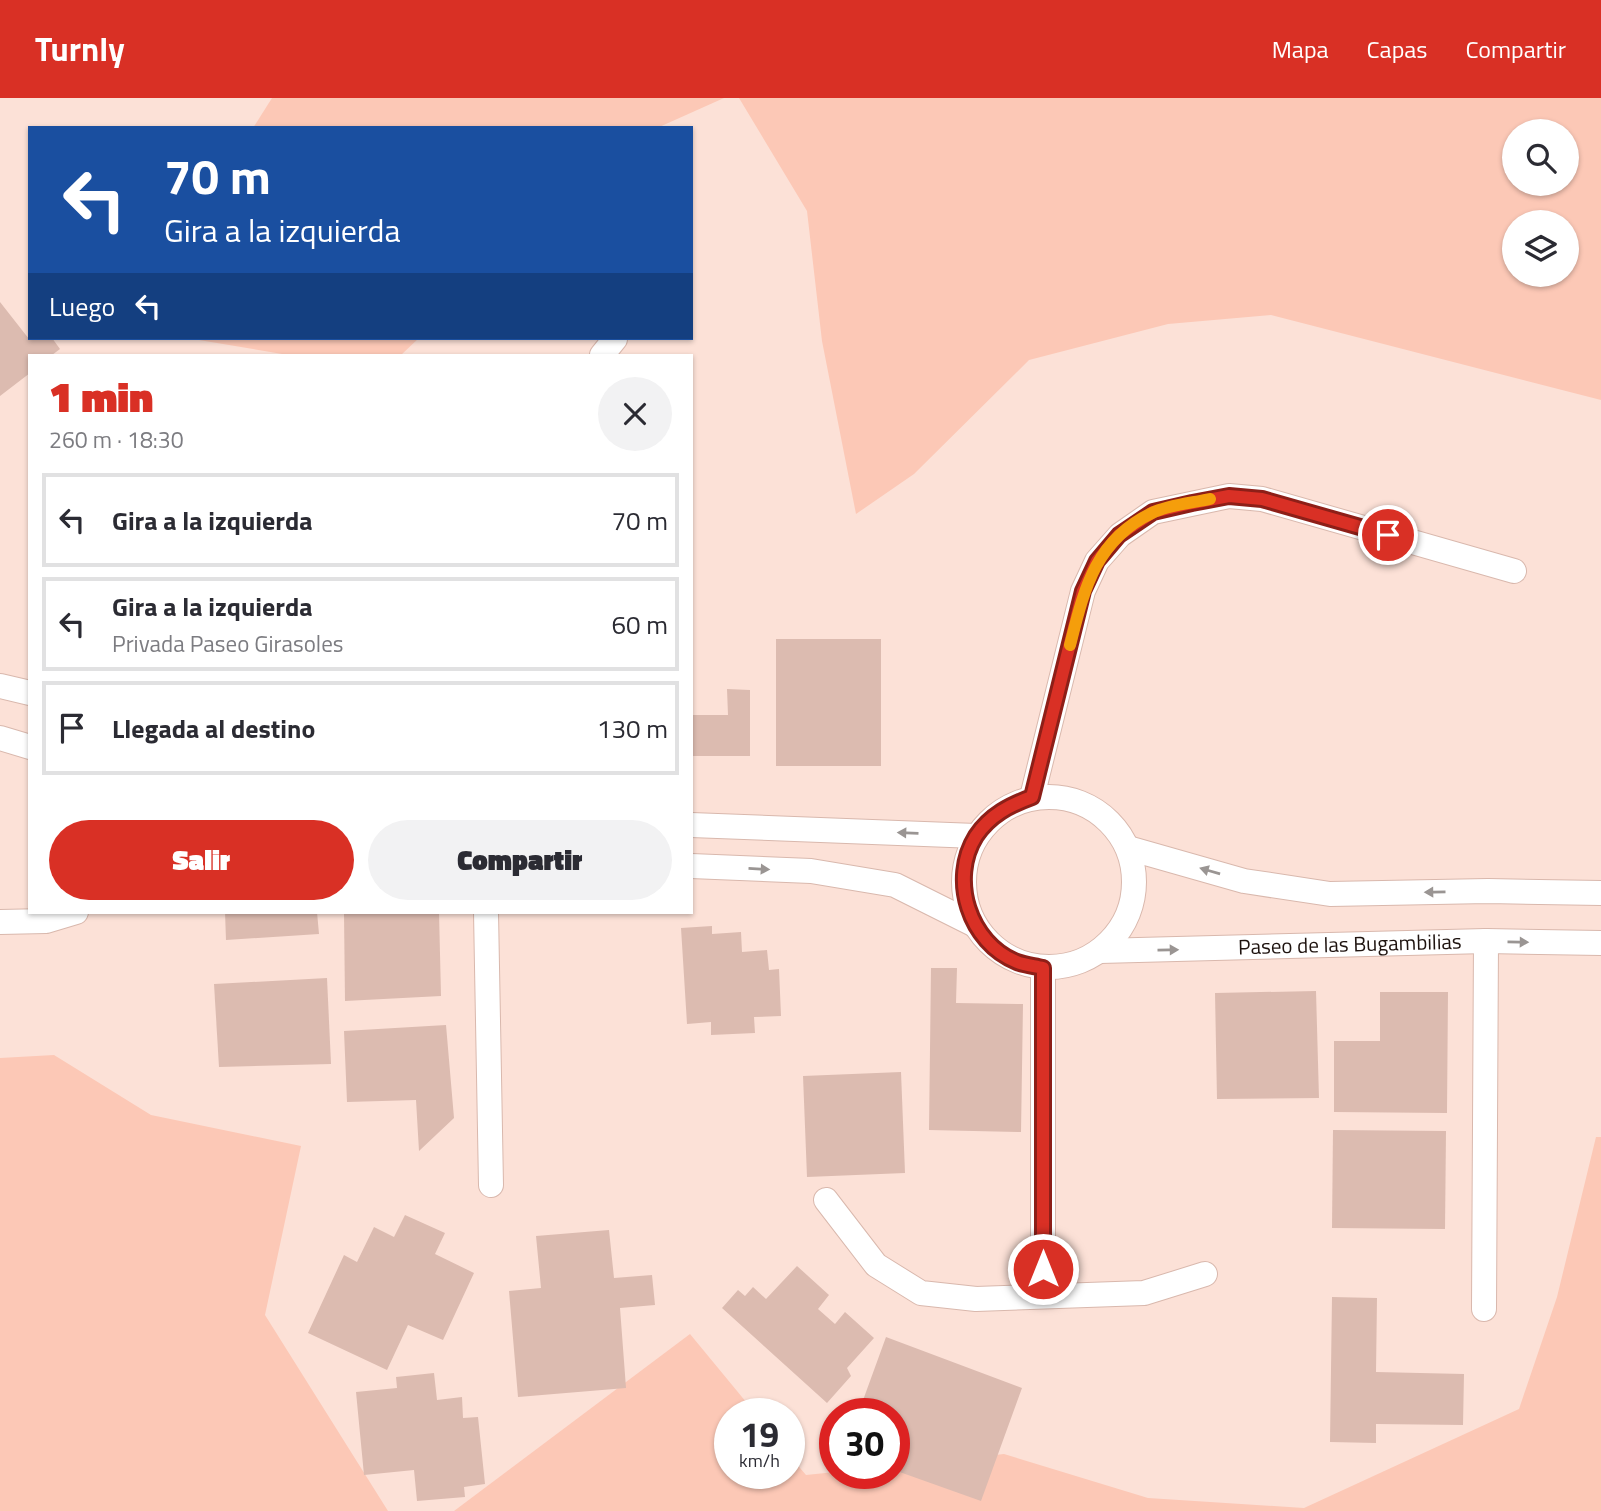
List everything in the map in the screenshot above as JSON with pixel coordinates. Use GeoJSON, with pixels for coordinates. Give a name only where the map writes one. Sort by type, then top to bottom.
{"type":"FeatureCollection","features":[{"type":"Feature","properties":{"kind":"street"},"geometry":{"type":"LineString","coordinates":[[1032,797],[1083,591],[1097,561],[1119,535],[1153,512],[1229,496],[1262,499],[1514,571]]}},
{"type":"Feature","properties":{"kind":"street"},"geometry":{"type":"LineString","coordinates":[[0,686],[28,693]]}},
{"type":"Feature","properties":{"kind":"street"},"geometry":{"type":"LineString","coordinates":[[0,738],[28,746]]}},
{"type":"Feature","properties":{"kind":"street"},"geometry":{"type":"LineString","coordinates":[[1062,796],[1089,805],[1112,823],[1128,848],[1135,876],[1132,905],[1120,931],[1100,951],[1063,967],[1043,968],[1016,962],[992,946],[975,925],[966,903],[963,880],[967,857],[976,836],[991,818],[1010,805],[1032,797],[1062,796]]}},
{"type":"Feature","properties":{"kind":"street"},"geometry":{"type":"LineString","coordinates":[[693,824],[976,836]]}},
{"type":"Feature","properties":{"kind":"street"},"geometry":{"type":"LineString","coordinates":[[1128,848],[1244,881],[1330,894],[1601,892]]}},
{"type":"Feature","properties":{"kind":"street"},"geometry":{"type":"LineString","coordinates":[[693,866],[811,871],[895,885],[975,925]]}},
{"type":"Feature","properties":{"kind":"street"},"geometry":{"type":"LineString","coordinates":[[0,922],[46,921],[69,914]]}},
{"type":"Feature","properties":{"kind":"street"},"geometry":{"type":"LineString","coordinates":[[486,914],[491,1185]]}},
{"type":"Feature","properties":{"kind":"street"},"geometry":{"type":"LineString","coordinates":[[1484,1309],[1486,942]]}},
{"type":"Feature","properties":{"kind":"street","name":"Paseo de las Bugambilias"},"geometry":{"type":"LineString","coordinates":[[1100,951],[1486,942],[1601,943]]}},
{"type":"Feature","properties":{"kind":"street"},"geometry":{"type":"LineString","coordinates":[[1043,968],[1043,1296]]}},
{"type":"Feature","properties":{"kind":"street"},"geometry":{"type":"LineString","coordinates":[[826,1200],[876,1265],[921,1293],[976,1299],[1144,1293],[1205,1274]]}},
{"type":"Feature","properties":{"kind":"shaded area"},"geometry":{"type":"Polygon","coordinates":[[[272,98],[724,98],[661,126],[254,126],[272,98]]]}},
{"type":"Feature","properties":{"kind":"shaded area"},"geometry":{"type":"Polygon","coordinates":[[[739,98],[1601,98],[1601,400],[1271,315],[1168,324],[1029,360],[914,474],[856,514],[822,341],[807,211],[739,98]]]}},
{"type":"Feature","properties":{"kind":"shaded area"},"geometry":{"type":"Polygon","coordinates":[[[199,340],[417,340],[402,354],[282,354],[199,340]]]}},
{"type":"Feature","properties":{"kind":"shaded area"},"geometry":{"type":"Polygon","coordinates":[[[54,1055],[151,1115],[301,1146],[265,1315],[388,1511],[0,1511],[0,1058],[54,1055]]]}},
{"type":"Feature","properties":{"kind":"shaded area"},"geometry":{"type":"Polygon","coordinates":[[[1596,1137],[1601,1137],[1601,1511],[454,1511],[690,1334],[743,1398],[714,1398],[714,1489],[805,1489],[805,1474],[819,1474],[819,1489],[910,1489],[910,1464],[1004,1454],[1148,1498],[1304,1508],[1519,1409],[1557,1297],[1596,1137]]]}},
{"type":"Feature","properties":{"kind":"building"},"geometry":{"type":"Polygon","coordinates":[[[0,302],[28,340],[53,340],[60,349],[53,354],[28,354],[28,375],[0,396],[0,302]]]}},
{"type":"Feature","properties":{"kind":"building"},"geometry":{"type":"Polygon","coordinates":[[[776,639],[881,639],[881,766],[776,766],[776,639]]]}},
{"type":"Feature","properties":{"kind":"building"},"geometry":{"type":"Polygon","coordinates":[[[727,689],[750,690],[750,756],[693,756],[693,715],[728,715],[727,689]]]}},
{"type":"Feature","properties":{"kind":"building"},"geometry":{"type":"Polygon","coordinates":[[[225,914],[317,914],[319,934],[226,940],[225,914]]]}},
{"type":"Feature","properties":{"kind":"building"},"geometry":{"type":"Polygon","coordinates":[[[344,914],[439,914],[441,996],[345,1001],[344,914]]]}},
{"type":"Feature","properties":{"kind":"building"},"geometry":{"type":"Polygon","coordinates":[[[712,926],[712,934],[741,932],[742,952],[767,950],[769,970],[779,969],[781,1016],[754,1017],[755,1033],[711,1035],[711,1022],[687,1024],[681,928],[712,926]]]}},
{"type":"Feature","properties":{"kind":"building"},"geometry":{"type":"Polygon","coordinates":[[[931,968],[957,968],[956,1003],[1023,1004],[1021,1132],[929,1130],[931,968]]]}},
{"type":"Feature","properties":{"kind":"building"},"geometry":{"type":"Polygon","coordinates":[[[327,978],[331,1064],[219,1067],[214,984],[327,978]]]}},
{"type":"Feature","properties":{"kind":"building"},"geometry":{"type":"Polygon","coordinates":[[[1316,991],[1319,1098],[1217,1099],[1215,993],[1316,991]]]}},
{"type":"Feature","properties":{"kind":"building"},"geometry":{"type":"Polygon","coordinates":[[[1380,992],[1448,992],[1447,1113],[1334,1112],[1334,1041],[1380,1041],[1380,992]]]}},
{"type":"Feature","properties":{"kind":"building"},"geometry":{"type":"Polygon","coordinates":[[[446,1025],[454,1118],[419,1151],[416,1100],[347,1102],[344,1031],[446,1025]]]}},
{"type":"Feature","properties":{"kind":"building"},"geometry":{"type":"Polygon","coordinates":[[[901,1072],[905,1173],[807,1177],[803,1076],[901,1072]]]}},
{"type":"Feature","properties":{"kind":"building"},"geometry":{"type":"Polygon","coordinates":[[[1333,1130],[1446,1131],[1445,1229],[1332,1228],[1333,1130]]]}},
{"type":"Feature","properties":{"kind":"building"},"geometry":{"type":"Polygon","coordinates":[[[405,1215],[445,1233],[435,1254],[474,1273],[443,1340],[408,1325],[387,1370],[308,1333],[344,1255],[357,1262],[374,1227],[394,1237],[405,1215]]]}},
{"type":"Feature","properties":{"kind":"building"},"geometry":{"type":"Polygon","coordinates":[[[609,1230],[614,1278],[652,1275],[655,1305],[620,1308],[626,1388],[518,1397],[509,1291],[541,1288],[536,1236],[609,1230]]]}},
{"type":"Feature","properties":{"kind":"building"},"geometry":{"type":"Polygon","coordinates":[[[797,1266],[829,1295],[818,1309],[835,1324],[845,1312],[874,1338],[847,1368],[851,1376],[831,1398],[821,1398],[722,1308],[738,1290],[745,1296],[753,1287],[766,1299],[797,1266]]]}},
{"type":"Feature","properties":{"kind":"building"},"geometry":{"type":"Polygon","coordinates":[[[1332,1297],[1377,1298],[1376,1372],[1464,1374],[1463,1425],[1376,1424],[1376,1443],[1330,1442],[1332,1297]]]}},
{"type":"Feature","properties":{"kind":"building"},"geometry":{"type":"Polygon","coordinates":[[[886,1337],[1022,1388],[981,1501],[910,1476],[910,1398],[864,1398],[886,1337]]]}},
{"type":"Feature","properties":{"kind":"building"},"geometry":{"type":"Polygon","coordinates":[[[434,1373],[437,1400],[462,1397],[463,1418],[478,1417],[485,1484],[464,1487],[465,1497],[417,1501],[414,1470],[364,1475],[356,1392],[397,1388],[396,1377],[434,1373]]]}},
{"type":"Feature","properties":{"kind":"slow traffic"},"geometry":{"type":"LineString","coordinates":[[1070,645],[1083,591],[1097,561],[1119,535],[1153,512],[1210,499]]}},
{"type":"Feature","properties":{"kind":"route"},"geometry":{"type":"LineString","coordinates":[[1043,1269],[1043,968],[1016,962],[992,946],[975,925],[966,903],[963,880],[967,857],[976,836],[991,818],[1010,805],[1032,797],[1083,591],[1097,561],[1119,535],[1153,512],[1229,496],[1262,499],[1388,535]]}}]}
